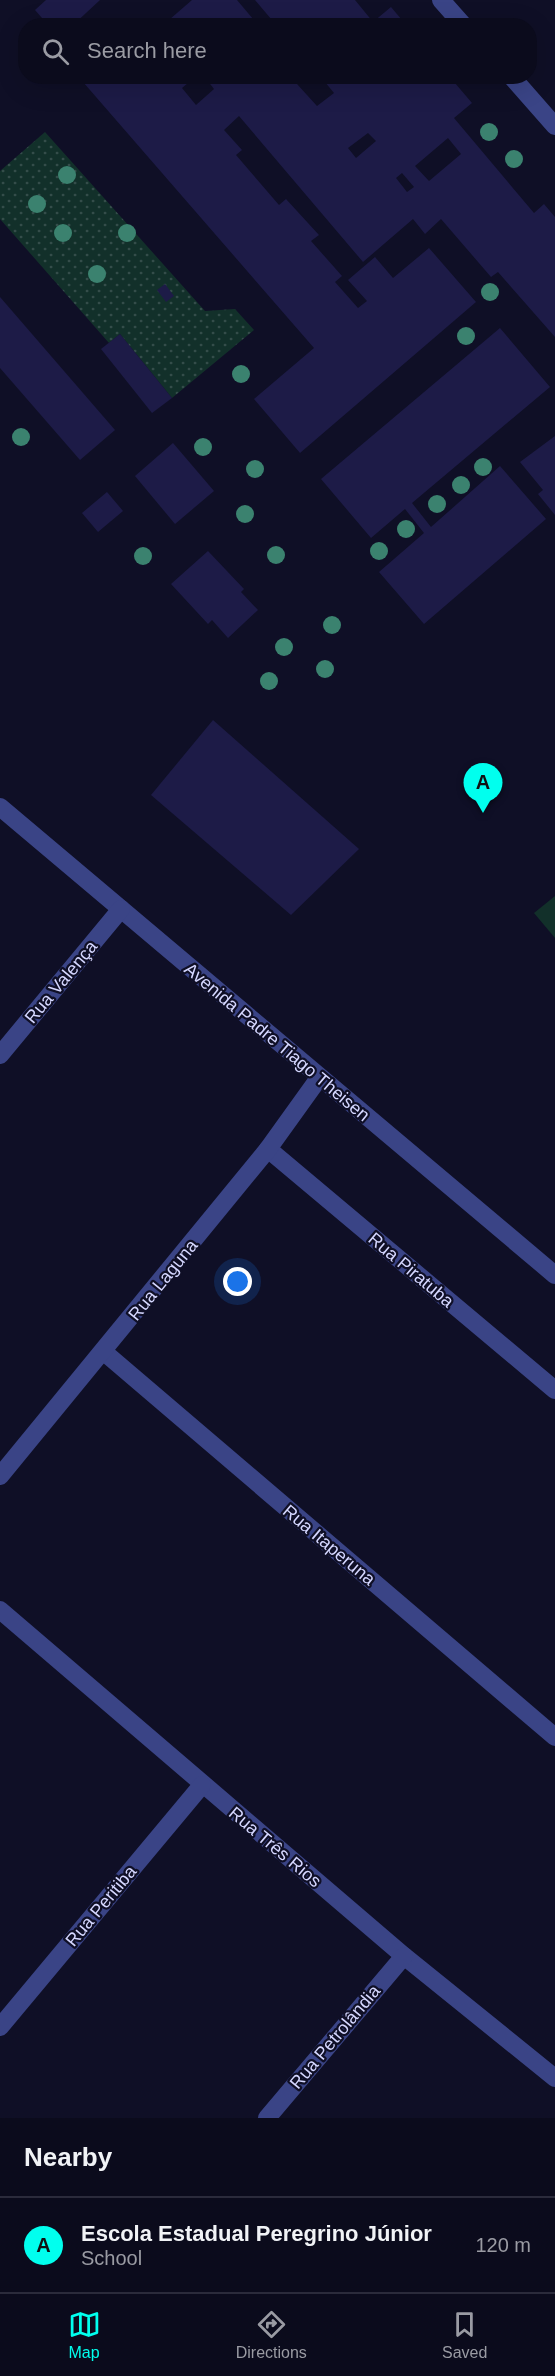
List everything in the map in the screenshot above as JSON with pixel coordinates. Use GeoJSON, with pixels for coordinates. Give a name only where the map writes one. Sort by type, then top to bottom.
{"type":"FeatureCollection","features":[{"type":"Feature","properties":{"kind":"street"},"geometry":{"type":"LineString","coordinates":[[441,0],[457,18]]}},
{"type":"Feature","properties":{"kind":"street"},"geometry":{"type":"LineString","coordinates":[[522,84],[548,104],[555,126]]}},
{"type":"Feature","properties":{"kind":"street","name":"Avenida Padre Tiago Theisen"},"geometry":{"type":"LineString","coordinates":[[0,807],[555,1275]]}},
{"type":"Feature","properties":{"kind":"street","name":"Rua Valença"},"geometry":{"type":"LineString","coordinates":[[0,1055],[121,909]]}},
{"type":"Feature","properties":{"kind":"street","name":"Rua Laguna"},"geometry":{"type":"LineString","coordinates":[[0,1476],[104,1352],[268,1149],[319,1078]]}},
{"type":"Feature","properties":{"kind":"street","name":"Rua Piratuba"},"geometry":{"type":"LineString","coordinates":[[268,1149],[555,1390]]}},
{"type":"Feature","properties":{"kind":"street","name":"Rua Itaperuna"},"geometry":{"type":"LineString","coordinates":[[104,1352],[555,1737]]}},
{"type":"Feature","properties":{"kind":"street","name":"Rua Três Rios"},"geometry":{"type":"LineString","coordinates":[[1,1612],[404,1956],[555,2078]]}},
{"type":"Feature","properties":{"kind":"street","name":"Rua Peritiba"},"geometry":{"type":"LineString","coordinates":[[0,2027],[202,1785]]}},
{"type":"Feature","properties":{"kind":"street","name":"Rua Petrolândia"},"geometry":{"type":"LineString","coordinates":[[267,2118],[404,1956]]}},
{"type":"Feature","properties":{"kind":"green space"},"geometry":{"type":"Polygon","coordinates":[[[45,132],[205,311],[235,309],[254,330],[172,398],[120,334],[109,343],[0,219],[0,171],[45,132]]]}},
{"type":"Feature","properties":{"kind":"green space"},"geometry":{"type":"Polygon","coordinates":[[[555,896],[555,938],[534,913],[555,896]]]}},
{"type":"Feature","properties":{"kind":"building"},"geometry":{"type":"Polygon","coordinates":[[[46,0],[100,0],[81,18],[42,18],[35,10],[46,0]]]}},
{"type":"Feature","properties":{"kind":"building"},"geometry":{"type":"Polygon","coordinates":[[[192,0],[237,0],[252,18],[171,18],[192,0]]]}},
{"type":"Feature","properties":{"kind":"building"},"geometry":{"type":"Polygon","coordinates":[[[255,0],[355,0],[370,18],[270,18],[255,0]]]}},
{"type":"Feature","properties":{"kind":"building"},"geometry":{"type":"Polygon","coordinates":[[[391,7],[400,18],[378,18],[391,7]]]}},
{"type":"Feature","properties":{"kind":"building"},"geometry":{"type":"Polygon","coordinates":[[[85,84],[187,84],[182,88],[196,105],[214,89],[210,84],[297,84],[317,106],[334,93],[327,84],[456,84],[472,103],[454,118],[534,213],[544,204],[555,217],[555,337],[498,272],[491,277],[441,219],[425,234],[413,219],[363,262],[239,116],[224,130],[242,150],[236,155],[279,205],[286,199],[319,235],[311,241],[342,276],[335,282],[358,308],[367,301],[348,280],[375,257],[393,278],[429,248],[476,302],[300,453],[254,399],[314,348],[85,84]],[[368,133],[348,148],[356,158],[376,141],[368,133]],[[448,138],[415,166],[429,181],[461,154],[448,138]],[[402,173],[396,178],[407,192],[414,187],[402,173]]]}},
{"type":"Feature","properties":{"kind":"building"},"geometry":{"type":"Polygon","coordinates":[[[165,284],[174,296],[166,302],[157,290],[165,284]]]}},
{"type":"Feature","properties":{"kind":"building"},"geometry":{"type":"Polygon","coordinates":[[[0,297],[115,430],[80,460],[0,368],[0,297]]]}},
{"type":"Feature","properties":{"kind":"building"},"geometry":{"type":"Polygon","coordinates":[[[500,328],[550,387],[412,503],[431,527],[500,466],[546,519],[424,624],[379,572],[424,533],[405,509],[371,538],[321,479],[500,328]]]}},
{"type":"Feature","properties":{"kind":"building"},"geometry":{"type":"Polygon","coordinates":[[[120,334],[172,398],[152,413],[101,349],[120,334]]]}},
{"type":"Feature","properties":{"kind":"building"},"geometry":{"type":"Polygon","coordinates":[[[555,436],[555,515],[538,494],[543,490],[520,462],[555,436]]]}},
{"type":"Feature","properties":{"kind":"building"},"geometry":{"type":"Polygon","coordinates":[[[173,443],[214,491],[175,524],[135,476],[173,443]]]}},
{"type":"Feature","properties":{"kind":"building"},"geometry":{"type":"Polygon","coordinates":[[[107,492],[123,511],[98,532],[82,513],[107,492]]]}},
{"type":"Feature","properties":{"kind":"building"},"geometry":{"type":"Polygon","coordinates":[[[208,551],[244,589],[241,592],[258,610],[228,638],[212,620],[208,624],[171,584],[208,551]]]}},
{"type":"Feature","properties":{"kind":"building"},"geometry":{"type":"Polygon","coordinates":[[[213,720],[359,849],[291,915],[151,795],[213,720]]]}},
{"type":"Feature","properties":{"kind":"place","name":"Escola Estadual Peregrino Júnior"},"geometry":{"type":"Point","coordinates":[483,813]}}]}
